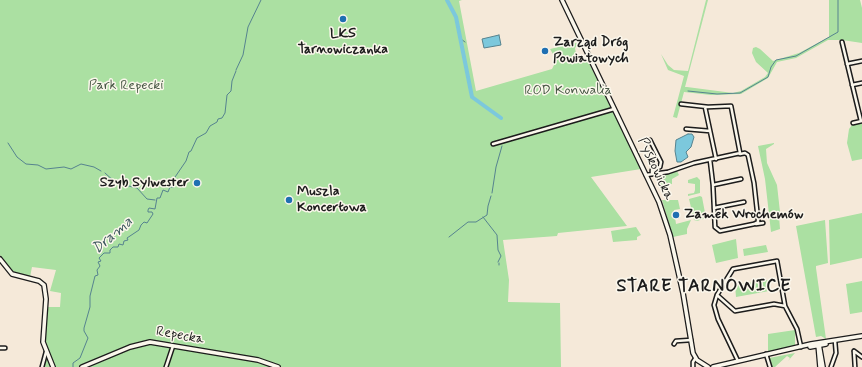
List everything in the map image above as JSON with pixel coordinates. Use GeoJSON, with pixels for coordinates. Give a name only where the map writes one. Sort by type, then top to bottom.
{"type":"FeatureCollection","features":[{"type":"Feature","properties":{"kind":"street","name":"Pyskowicka"},"geometry":{"type":"LineString","coordinates":[[562,0],[659,202],[670,235],[688,311],[691,340],[695,359]]}},
{"type":"Feature","properties":{"kind":"street"},"geometry":{"type":"LineString","coordinates":[[842,42],[861,121],[853,123]]}},
{"type":"Feature","properties":{"kind":"street"},"geometry":{"type":"LineString","coordinates":[[847,64],[862,61]]}},
{"type":"Feature","properties":{"kind":"street"},"geometry":{"type":"LineString","coordinates":[[852,85],[862,83]]}},
{"type":"Feature","properties":{"kind":"street"},"geometry":{"type":"LineString","coordinates":[[681,104],[705,107],[731,106],[740,154]]}},
{"type":"Feature","properties":{"kind":"street"},"geometry":{"type":"LineString","coordinates":[[705,107],[716,159]]}},
{"type":"Feature","properties":{"kind":"street"},"geometry":{"type":"LineString","coordinates":[[493,144],[614,109]]}},
{"type":"Feature","properties":{"kind":"street"},"geometry":{"type":"LineString","coordinates":[[686,129],[710,131]]}},
{"type":"Feature","properties":{"kind":"street"},"geometry":{"type":"LineString","coordinates":[[650,140],[661,162],[660,167],[652,170],[652,174]]}},
{"type":"Feature","properties":{"kind":"street"},"geometry":{"type":"LineString","coordinates":[[646,175],[668,172],[689,164],[745,153],[748,156],[754,183],[758,222],[754,224]]}},
{"type":"Feature","properties":{"kind":"street"},"geometry":{"type":"LineString","coordinates":[[710,160],[715,226],[718,230],[764,223]]}},
{"type":"Feature","properties":{"kind":"street"},"geometry":{"type":"LineString","coordinates":[[713,185],[741,180]]}},
{"type":"Feature","properties":{"kind":"street"},"geometry":{"type":"LineString","coordinates":[[714,208],[744,202]]}},
{"type":"Feature","properties":{"kind":"street"},"geometry":{"type":"LineString","coordinates":[[0,259],[12,274],[39,281],[44,286],[46,298],[43,336],[46,352],[53,367]]}},
{"type":"Feature","properties":{"kind":"street"},"geometry":{"type":"LineString","coordinates":[[738,361],[714,305],[717,295],[733,269],[777,261],[785,306],[797,329],[801,348]]}},
{"type":"Feature","properties":{"kind":"street"},"geometry":{"type":"LineString","coordinates":[[717,295],[736,311],[774,304],[785,306]]}},
{"type":"Feature","properties":{"kind":"street"},"geometry":{"type":"LineString","coordinates":[[714,367],[766,354],[862,336]]}},
{"type":"Feature","properties":{"kind":"street"},"geometry":{"type":"LineString","coordinates":[[674,344],[676,342],[691,340]]}},
{"type":"Feature","properties":{"kind":"street"},"geometry":{"type":"LineString","coordinates":[[817,345],[835,341]]}},
{"type":"Feature","properties":{"kind":"street"},"geometry":{"type":"LineString","coordinates":[[831,367],[836,353],[835,341]]}},
{"type":"Feature","properties":{"kind":"street","name":"Repecka"},"geometry":{"type":"LineString","coordinates":[[82,367],[143,343],[152,342],[258,360],[278,367]]}},
{"type":"Feature","properties":{"kind":"street"},"geometry":{"type":"LineString","coordinates":[[820,351],[826,344]]}},
{"type":"Feature","properties":{"kind":"street"},"geometry":{"type":"LineString","coordinates":[[817,345],[820,351],[823,367]]}},
{"type":"Feature","properties":{"kind":"street"},"geometry":{"type":"LineString","coordinates":[[817,345],[820,351],[820,367]]}},
{"type":"Feature","properties":{"kind":"street"},"geometry":{"type":"LineString","coordinates":[[166,367],[173,346]]}},
{"type":"Feature","properties":{"kind":"street"},"geometry":{"type":"LineString","coordinates":[[0,348],[5,348]]}},
{"type":"Feature","properties":{"kind":"street"},"geometry":{"type":"LineString","coordinates":[[856,367],[854,351],[862,357]]}},
{"type":"Feature","properties":{"kind":"street"},"geometry":{"type":"LineString","coordinates":[[42,367],[46,352]]}},
{"type":"Feature","properties":{"kind":"street"},"geometry":{"type":"LineString","coordinates":[[766,354],[770,367]]}},
{"type":"Feature","properties":{"kind":"street"},"geometry":{"type":"LineString","coordinates":[[693,367],[693,362],[695,359],[708,367]]}},
{"type":"Feature","properties":{"kind":"street"},"geometry":{"type":"LineString","coordinates":[[722,367],[726,364]]}},
{"type":"Feature","properties":{"kind":"green space"},"geometry":{"type":"Polygon","coordinates":[[[0,0],[462,0],[459,1],[476,91],[552,69],[558,57],[557,55],[553,54],[550,49],[580,42],[575,48],[576,54],[587,59],[641,169],[591,177],[627,226],[558,233],[557,236],[503,240],[509,280],[508,302],[560,303],[561,367],[43,367],[47,307],[60,307],[61,293],[50,291],[56,270],[32,267],[30,277],[19,275],[8,268],[0,255],[0,0]]]}},
{"type":"Feature","properties":{"kind":"green space"},"geometry":{"type":"Polygon","coordinates":[[[706,0],[708,0],[685,87],[733,93],[741,91],[765,77],[768,73],[756,62],[752,53],[753,48],[756,47],[760,49],[773,61],[799,53],[829,37],[829,0],[860,0],[862,8],[862,43],[842,40],[828,40],[796,58],[777,62],[768,78],[741,94],[711,95],[684,92],[677,118],[673,117],[684,76],[668,70],[661,54],[668,65],[674,70],[688,71],[706,0]]]}},
{"type":"Feature","properties":{"kind":"green space"},"geometry":{"type":"Polygon","coordinates":[[[862,123],[862,159],[852,161],[847,143],[849,129],[852,125],[862,123]]]}},
{"type":"Feature","properties":{"kind":"green space"},"geometry":{"type":"Polygon","coordinates":[[[774,143],[766,149],[767,163],[777,185],[780,229],[771,232],[765,179],[758,146],[774,143]]]}},
{"type":"Feature","properties":{"kind":"green space"},"geometry":{"type":"Polygon","coordinates":[[[677,171],[679,175],[672,179],[672,184],[660,185],[659,175],[677,171]]]}},
{"type":"Feature","properties":{"kind":"green space"},"geometry":{"type":"Polygon","coordinates":[[[697,177],[700,180],[700,193],[688,196],[688,194],[694,193],[695,184],[688,183],[688,180],[697,177]]]}},
{"type":"Feature","properties":{"kind":"green space"},"geometry":{"type":"Polygon","coordinates":[[[700,196],[702,197],[706,218],[697,221],[694,220],[689,199],[700,196]]]}},
{"type":"Feature","properties":{"kind":"green space"},"geometry":{"type":"Polygon","coordinates":[[[662,200],[678,200],[680,209],[674,210],[676,224],[691,220],[687,229],[687,234],[673,237],[662,200]]]}},
{"type":"Feature","properties":{"kind":"green space"},"geometry":{"type":"Polygon","coordinates":[[[862,213],[862,258],[830,265],[829,220],[862,213]]]}},
{"type":"Feature","properties":{"kind":"green space"},"geometry":{"type":"Polygon","coordinates":[[[825,220],[828,263],[816,266],[816,268],[826,339],[821,336],[816,337],[796,226],[825,220]]]}},
{"type":"Feature","properties":{"kind":"green space"},"geometry":{"type":"Polygon","coordinates":[[[636,227],[641,235],[637,237],[637,240],[613,242],[611,231],[636,227]]]}},
{"type":"Feature","properties":{"kind":"green space"},"geometry":{"type":"Polygon","coordinates":[[[736,239],[738,258],[716,263],[712,245],[736,239]]]}},
{"type":"Feature","properties":{"kind":"green space"},"geometry":{"type":"Polygon","coordinates":[[[766,245],[768,252],[744,256],[743,249],[766,245]]]}},
{"type":"Feature","properties":{"kind":"green space"},"geometry":{"type":"Polygon","coordinates":[[[768,280],[769,291],[736,297],[735,285],[768,280]]]}},
{"type":"Feature","properties":{"kind":"green space"},"geometry":{"type":"Polygon","coordinates":[[[862,281],[862,312],[850,314],[846,284],[862,281]]]}},
{"type":"Feature","properties":{"kind":"green space"},"geometry":{"type":"Polygon","coordinates":[[[795,330],[795,347],[768,352],[768,334],[795,330]]]}},
{"type":"Feature","properties":{"kind":"green space"},"geometry":{"type":"Polygon","coordinates":[[[795,353],[788,361],[790,358],[787,356],[775,367],[771,367],[769,358],[795,353]]]}},
{"type":"Feature","properties":{"kind":"water"},"geometry":{"type":"Polygon","coordinates":[[[499,35],[501,45],[484,48],[482,39],[499,35]]]}},
{"type":"Feature","properties":{"kind":"water"},"geometry":{"type":"Polygon","coordinates":[[[688,134],[692,134],[694,137],[691,147],[686,152],[688,157],[681,162],[677,162],[675,151],[676,140],[688,134]]]}},
{"type":"Feature","properties":{"kind":"waterway","name":"Drama"},"geometry":{"type":"LineString","coordinates":[[236,70],[243,55],[248,27],[261,0]]}},
{"type":"Feature","properties":{"kind":"waterway"},"geometry":{"type":"LineString","coordinates":[[447,0],[456,17],[472,97],[501,118]]}},
{"type":"Feature","properties":{"kind":"waterway"},"geometry":{"type":"LineString","coordinates":[[688,91],[717,94],[740,93],[768,77],[771,67],[776,60],[796,56],[838,32],[838,0]]}},
{"type":"Feature","properties":{"kind":"waterway"},"geometry":{"type":"LineString","coordinates":[[461,39],[465,42]]}},
{"type":"Feature","properties":{"kind":"waterway","name":"Drama"},"geometry":{"type":"LineString","coordinates":[[73,367],[73,363],[80,358],[88,338],[84,328],[90,307],[90,296],[95,276],[98,275],[97,270],[100,266],[98,262],[101,261],[99,258],[104,253],[110,253],[110,250],[113,247],[118,247],[119,244],[123,245],[124,241],[128,240],[127,238],[139,230],[144,222],[147,223],[153,214],[152,212],[148,212],[149,208],[155,209],[157,198],[160,198],[163,190],[168,192],[170,187],[174,187],[173,180],[186,161],[197,138],[206,133],[210,126],[217,122],[218,119],[222,118],[225,113],[227,95],[231,91],[232,81],[236,71]]}},
{"type":"Feature","properties":{"kind":"waterway"},"geometry":{"type":"LineString","coordinates":[[8,143],[17,157],[26,164],[38,165],[46,169],[64,167],[71,169],[81,164],[94,167],[101,171]]}},
{"type":"Feature","properties":{"kind":"waterway"},"geometry":{"type":"LineString","coordinates":[[492,193],[496,167],[502,146]]}},
{"type":"Feature","properties":{"kind":"waterway"},"geometry":{"type":"LineString","coordinates":[[105,173],[116,183],[137,188],[147,199],[155,200]]}},
{"type":"Feature","properties":{"kind":"waterway"},"geometry":{"type":"LineString","coordinates":[[449,237],[468,222],[476,222],[487,215],[491,196]]}},
{"type":"Feature","properties":{"kind":"waterway"},"geometry":{"type":"LineString","coordinates":[[483,217],[497,235],[498,250],[501,256],[498,262]]}},
{"type":"Feature","properties":{"kind":"place","name":"LKS Tarnowiczanka"},"geometry":{"type":"Point","coordinates":[343,19]}},
{"type":"Feature","properties":{"kind":"place","name":"Zarząd Dróg Powiatowych"},"geometry":{"type":"Point","coordinates":[545,51]}},
{"type":"Feature","properties":{"kind":"place","name":"Szyb Sylwester"},"geometry":{"type":"Point","coordinates":[197,183]}},
{"type":"Feature","properties":{"kind":"place","name":"Muszla Koncertowa"},"geometry":{"type":"Point","coordinates":[289,200]}},
{"type":"Feature","properties":{"kind":"place","name":"Zamek Wrochemów"},"geometry":{"type":"Point","coordinates":[676,215]}},
{"type":"Feature","properties":{"kind":"district","name":"STARE TARNOWICE"},"geometry":{"type":"Point","coordinates":[704,287]}},
{"type":"Feature","properties":{"kind":"park label","name":"Park Repecki"},"geometry":{"type":"Point","coordinates":[126,86]}},
{"type":"Feature","properties":{"kind":"park label","name":"ROD Konwalia"},"geometry":{"type":"Point","coordinates":[568,91]}}]}
